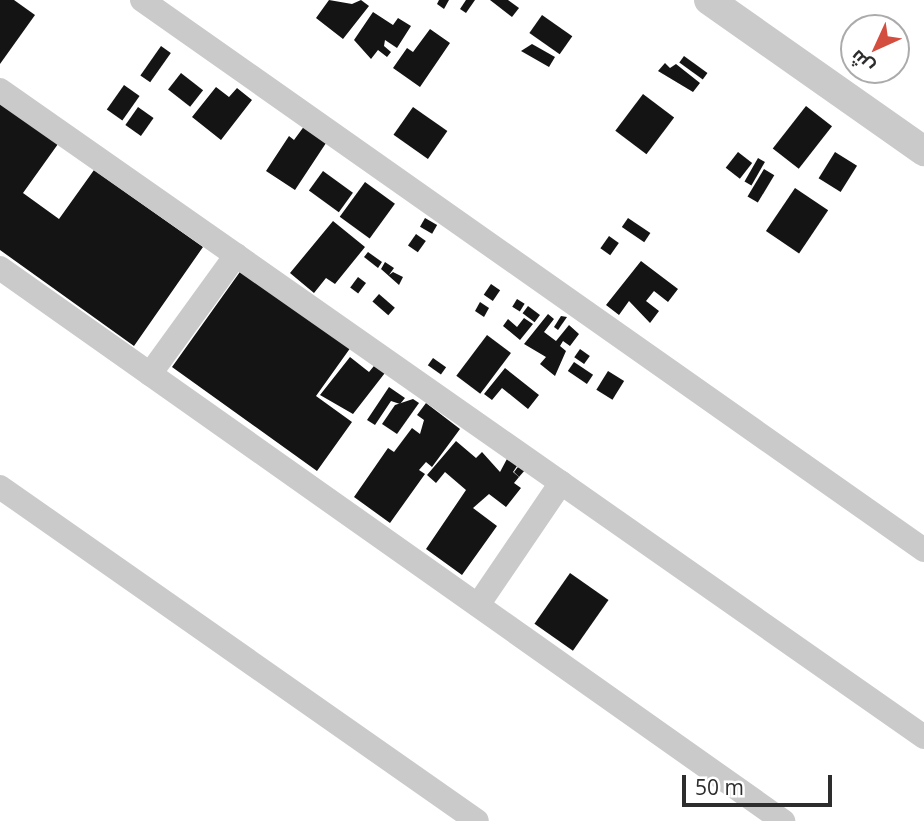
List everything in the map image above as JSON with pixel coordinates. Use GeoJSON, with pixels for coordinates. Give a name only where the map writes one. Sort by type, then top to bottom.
{"type":"FeatureCollection","features":[{"type":"Feature","properties":{"kind":"street"},"geometry":{"type":"LineString","coordinates":[[142,0],[924,550]]}},
{"type":"Feature","properties":{"kind":"street"},"geometry":{"type":"LineString","coordinates":[[709,0],[924,151]]}},
{"type":"Feature","properties":{"kind":"street"},"geometry":{"type":"LineString","coordinates":[[0,90],[924,737]]}},
{"type":"Feature","properties":{"kind":"street"},"geometry":{"type":"LineString","coordinates":[[150,374],[236,254]]}},
{"type":"Feature","properties":{"kind":"street"},"geometry":{"type":"LineString","coordinates":[[0,268],[783,821]]}},
{"type":"Feature","properties":{"kind":"street"},"geometry":{"type":"LineString","coordinates":[[478,605],[561,483]]}},
{"type":"Feature","properties":{"kind":"street"},"geometry":{"type":"LineString","coordinates":[[0,487],[477,821]]}},
{"type":"Feature","properties":{"kind":"building"},"geometry":{"type":"Polygon","coordinates":[[[0,0],[14,0],[35,15],[0,64],[0,0]]]}},
{"type":"Feature","properties":{"kind":"building"},"geometry":{"type":"Polygon","coordinates":[[[329,0],[352,4],[361,0],[369,6],[343,39],[316,18],[329,0]]]}},
{"type":"Feature","properties":{"kind":"building"},"geometry":{"type":"Polygon","coordinates":[[[439,0],[449,0],[444,9],[437,4],[439,0]]]}},
{"type":"Feature","properties":{"kind":"building"},"geometry":{"type":"Polygon","coordinates":[[[466,0],[475,0],[466,13],[460,9],[466,0]]]}},
{"type":"Feature","properties":{"kind":"building"},"geometry":{"type":"Polygon","coordinates":[[[490,0],[508,0],[519,8],[512,17],[490,0]]]}},
{"type":"Feature","properties":{"kind":"building"},"geometry":{"type":"Polygon","coordinates":[[[373,12],[393,25],[398,18],[411,26],[397,48],[385,40],[384,46],[391,52],[387,57],[378,50],[371,59],[354,40],[373,12]]]}},
{"type":"Feature","properties":{"kind":"building"},"geometry":{"type":"Polygon","coordinates":[[[542,15],[572,36],[560,54],[529,33],[542,15]]]}},
{"type":"Feature","properties":{"kind":"building"},"geometry":{"type":"Polygon","coordinates":[[[430,29],[450,43],[420,87],[393,68],[407,48],[413,52],[430,29]]]}},
{"type":"Feature","properties":{"kind":"building"},"geometry":{"type":"Polygon","coordinates":[[[532,44],[555,57],[549,67],[521,51],[532,44]]]}},
{"type":"Feature","properties":{"kind":"building"},"geometry":{"type":"Polygon","coordinates":[[[161,46],[171,53],[150,82],[140,75],[161,46]]]}},
{"type":"Feature","properties":{"kind":"building"},"geometry":{"type":"Polygon","coordinates":[[[684,56],[707,73],[703,80],[679,62],[684,56]]]}},
{"type":"Feature","properties":{"kind":"building"},"geometry":{"type":"Polygon","coordinates":[[[665,63],[670,68],[676,64],[700,83],[693,92],[658,71],[665,63]]]}},
{"type":"Feature","properties":{"kind":"building"},"geometry":{"type":"Polygon","coordinates":[[[181,73],[203,90],[190,107],[168,90],[181,73]]]}},
{"type":"Feature","properties":{"kind":"building"},"geometry":{"type":"Polygon","coordinates":[[[124,85],[140,96],[122,120],[107,110],[124,85]]]}},
{"type":"Feature","properties":{"kind":"building"},"geometry":{"type":"Polygon","coordinates":[[[216,87],[229,97],[237,88],[252,100],[221,140],[192,117],[216,87]]]}},
{"type":"Feature","properties":{"kind":"building"},"geometry":{"type":"Polygon","coordinates":[[[643,94],[674,117],[646,154],[615,131],[643,94]]]}},
{"type":"Feature","properties":{"kind":"building"},"geometry":{"type":"Polygon","coordinates":[[[0,102],[58,144],[23,193],[59,219],[94,170],[203,247],[134,346],[0,250],[0,102]]]}},
{"type":"Feature","properties":{"kind":"building"},"geometry":{"type":"Polygon","coordinates":[[[806,106],[832,126],[799,169],[773,149],[806,106]]]}},
{"type":"Feature","properties":{"kind":"building"},"geometry":{"type":"Polygon","coordinates":[[[138,107],[154,118],[141,136],[125,125],[138,107]]]}},
{"type":"Feature","properties":{"kind":"building"},"geometry":{"type":"Polygon","coordinates":[[[413,107],[447,131],[428,159],[393,135],[413,107]]]}},
{"type":"Feature","properties":{"kind":"building"},"geometry":{"type":"Polygon","coordinates":[[[305,125],[328,140],[295,190],[266,171],[289,136],[294,140],[305,125]]]}},
{"type":"Feature","properties":{"kind":"building"},"geometry":{"type":"Polygon","coordinates":[[[738,152],[752,163],[740,179],[726,168],[738,152]]]}},
{"type":"Feature","properties":{"kind":"building"},"geometry":{"type":"Polygon","coordinates":[[[835,152],[857,166],[841,192],[819,178],[835,152]]]}},
{"type":"Feature","properties":{"kind":"building"},"geometry":{"type":"Polygon","coordinates":[[[758,158],[765,162],[751,185],[744,181],[758,158]]]}},
{"type":"Feature","properties":{"kind":"building"},"geometry":{"type":"Polygon","coordinates":[[[764,169],[774,175],[758,203],[748,196],[764,169]]]}},
{"type":"Feature","properties":{"kind":"building"},"geometry":{"type":"Polygon","coordinates":[[[323,171],[353,193],[339,212],[309,190],[323,171]]]}},
{"type":"Feature","properties":{"kind":"building"},"geometry":{"type":"Polygon","coordinates":[[[365,182],[395,204],[370,239],[340,217],[365,182]]]}},
{"type":"Feature","properties":{"kind":"building"},"geometry":{"type":"Polygon","coordinates":[[[795,188],[828,210],[799,253],[766,231],[795,188]]]}},
{"type":"Feature","properties":{"kind":"building"},"geometry":{"type":"Polygon","coordinates":[[[425,218],[437,225],[432,234],[420,227],[425,218]]]}},
{"type":"Feature","properties":{"kind":"building"},"geometry":{"type":"Polygon","coordinates":[[[628,218],[650,233],[644,242],[622,227],[628,218]]]}},
{"type":"Feature","properties":{"kind":"building"},"geometry":{"type":"Polygon","coordinates":[[[333,221],[365,247],[335,284],[326,278],[314,293],[290,273],[333,221]]]}},
{"type":"Feature","properties":{"kind":"building"},"geometry":{"type":"Polygon","coordinates":[[[416,234],[426,241],[418,252],[408,245],[416,234]]]}},
{"type":"Feature","properties":{"kind":"building"},"geometry":{"type":"Polygon","coordinates":[[[609,236],[619,243],[610,255],[600,248],[609,236]]]}},
{"type":"Feature","properties":{"kind":"building"},"geometry":{"type":"Polygon","coordinates":[[[368,252],[382,262],[378,268],[364,257],[368,252]]]}},
{"type":"Feature","properties":{"kind":"building"},"geometry":{"type":"Polygon","coordinates":[[[641,261],[678,289],[668,302],[654,291],[646,301],[659,311],[650,323],[629,301],[619,315],[606,305],[641,261]]]}},
{"type":"Feature","properties":{"kind":"building"},"geometry":{"type":"Polygon","coordinates":[[[385,262],[394,268],[389,275],[393,272],[403,277],[399,285],[381,269],[385,262]]]}},
{"type":"Feature","properties":{"kind":"building"},"geometry":{"type":"Polygon","coordinates":[[[242,269],[351,347],[316,396],[352,422],[317,471],[172,367],[242,269]]]}},
{"type":"Feature","properties":{"kind":"building"},"geometry":{"type":"Polygon","coordinates":[[[358,277],[366,283],[358,293],[350,287],[358,277]]]}},
{"type":"Feature","properties":{"kind":"building"},"geometry":{"type":"Polygon","coordinates":[[[491,284],[500,290],[493,301],[484,295],[491,284]]]}},
{"type":"Feature","properties":{"kind":"building"},"geometry":{"type":"Polygon","coordinates":[[[379,294],[395,308],[388,315],[372,302],[379,294]]]}},
{"type":"Feature","properties":{"kind":"building"},"geometry":{"type":"Polygon","coordinates":[[[517,299],[525,304],[520,311],[512,307],[517,299]]]}},
{"type":"Feature","properties":{"kind":"building"},"geometry":{"type":"Polygon","coordinates":[[[480,302],[489,308],[484,317],[475,311],[480,302]]]}},
{"type":"Feature","properties":{"kind":"building"},"geometry":{"type":"Polygon","coordinates":[[[528,306],[540,315],[535,322],[523,313],[528,306]]]}},
{"type":"Feature","properties":{"kind":"building"},"geometry":{"type":"Polygon","coordinates":[[[548,314],[554,319],[544,332],[556,341],[569,325],[579,334],[570,346],[563,341],[560,346],[566,351],[555,376],[540,364],[546,357],[524,344],[548,314]]]}},
{"type":"Feature","properties":{"kind":"building"},"geometry":{"type":"Polygon","coordinates":[[[561,316],[567,317],[558,330],[554,327],[561,316]]]}},
{"type":"Feature","properties":{"kind":"building"},"geometry":{"type":"Polygon","coordinates":[[[524,318],[533,324],[520,340],[503,326],[508,319],[517,327],[524,318]]]}},
{"type":"Feature","properties":{"kind":"building"},"geometry":{"type":"Polygon","coordinates":[[[487,335],[511,353],[480,394],[456,376],[487,335]]]}},
{"type":"Feature","properties":{"kind":"building"},"geometry":{"type":"Polygon","coordinates":[[[580,349],[590,356],[584,364],[574,357],[580,349]]]}},
{"type":"Feature","properties":{"kind":"building"},"geometry":{"type":"Polygon","coordinates":[[[350,357],[369,372],[378,361],[388,369],[353,414],[320,395],[350,357]]]}},
{"type":"Feature","properties":{"kind":"building"},"geometry":{"type":"Polygon","coordinates":[[[433,358],[446,367],[441,375],[428,365],[433,358]]]}},
{"type":"Feature","properties":{"kind":"building"},"geometry":{"type":"Polygon","coordinates":[[[574,362],[593,375],[587,384],[568,371],[574,362]]]}},
{"type":"Feature","properties":{"kind":"building"},"geometry":{"type":"Polygon","coordinates":[[[505,368],[539,395],[528,409],[502,388],[492,400],[484,394],[505,368]]]}},
{"type":"Feature","properties":{"kind":"building"},"geometry":{"type":"Polygon","coordinates":[[[608,371],[624,381],[612,400],[596,390],[608,371]]]}},
{"type":"Feature","properties":{"kind":"building"},"geometry":{"type":"Polygon","coordinates":[[[389,387],[405,398],[400,404],[391,401],[375,425],[367,420],[389,387]]]}},
{"type":"Feature","properties":{"kind":"building"},"geometry":{"type":"Polygon","coordinates":[[[413,399],[419,403],[397,434],[382,424],[395,405],[413,399]]]}},
{"type":"Feature","properties":{"kind":"building"},"geometry":{"type":"Polygon","coordinates":[[[426,403],[460,429],[432,467],[426,462],[419,470],[425,474],[390,523],[354,497],[388,448],[394,452],[412,428],[420,434],[424,420],[417,415],[426,403]]]}},
{"type":"Feature","properties":{"kind":"building"},"geometry":{"type":"Polygon","coordinates":[[[456,441],[476,458],[482,452],[500,472],[508,457],[517,466],[513,472],[519,477],[514,483],[521,488],[506,507],[489,494],[473,508],[497,526],[462,575],[426,549],[466,490],[445,472],[436,483],[427,475],[456,441]]]}},
{"type":"Feature","properties":{"kind":"building"},"geometry":{"type":"Polygon","coordinates":[[[518,467],[525,470],[519,477],[514,472],[518,467]]]}},
{"type":"Feature","properties":{"kind":"building"},"geometry":{"type":"Polygon","coordinates":[[[570,573],[609,600],[573,651],[534,624],[570,573]]]}}]}
